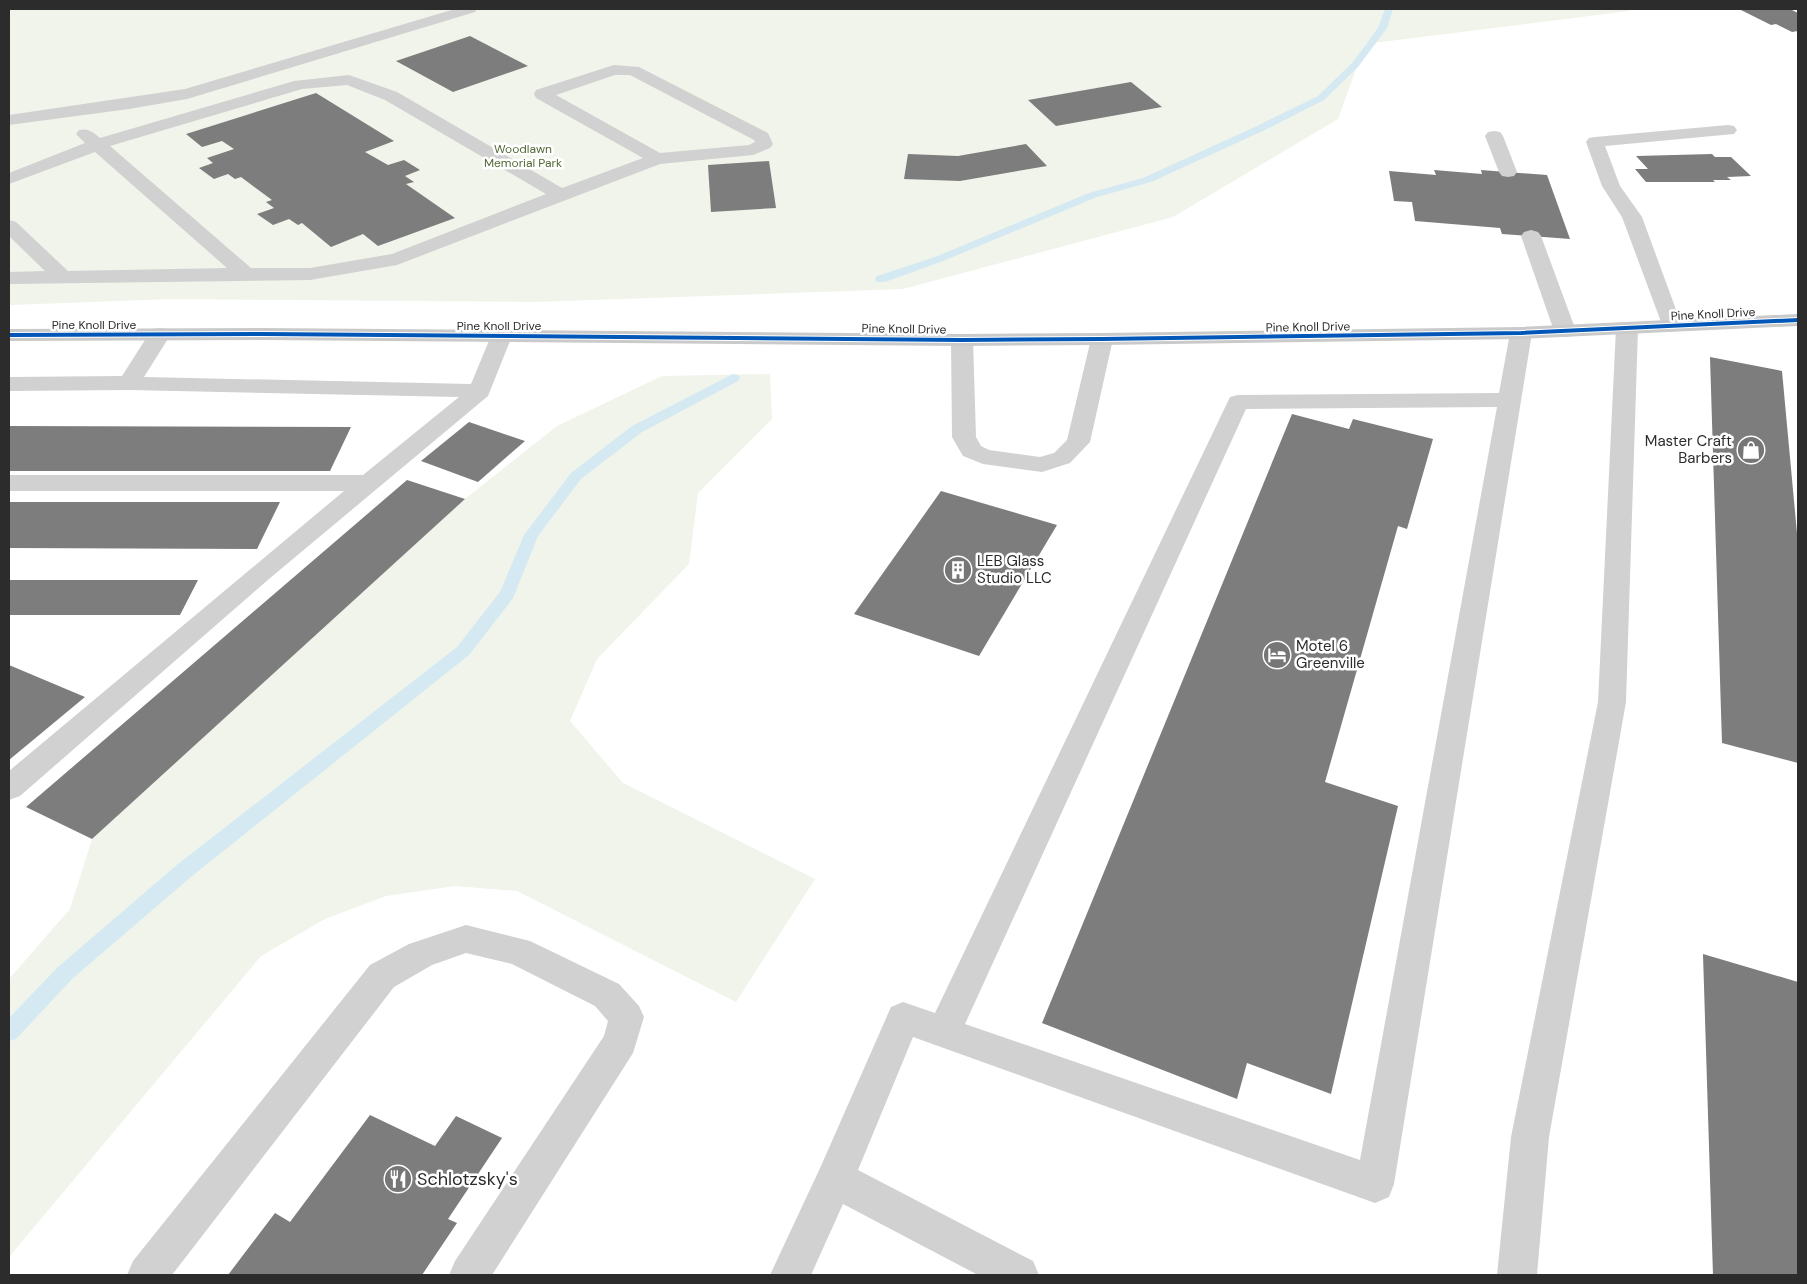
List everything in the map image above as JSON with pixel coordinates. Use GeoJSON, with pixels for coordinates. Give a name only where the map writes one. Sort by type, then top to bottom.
{"type":"FeatureCollection","features":[{"type":"Feature","properties":{"kind":"street","name":"Pine Knoll Drive"},"geometry":{"type":"LineString","coordinates":[[9,335],[160,334],[962,340],[1102,339],[1521,333],[1798,320]]}},
{"type":"Feature","properties":{"kind":"lane"},"geometry":{"type":"LineString","coordinates":[[9,120],[187,94],[470,9]]}},
{"type":"Feature","properties":{"kind":"lane"},"geometry":{"type":"LineString","coordinates":[[9,278],[245,273],[310,274],[397,259],[657,159],[753,150],[764,144],[762,137],[633,70],[614,70],[542,94],[657,159]]}},
{"type":"Feature","properties":{"kind":"lane"},"geometry":{"type":"LineString","coordinates":[[9,179],[96,145],[300,84],[324,80],[349,80],[391,96],[562,195]]}},
{"type":"Feature","properties":{"kind":"lane"},"geometry":{"type":"LineString","coordinates":[[62,113],[96,145],[245,273]]}},
{"type":"Feature","properties":{"kind":"lane"},"geometry":{"type":"LineString","coordinates":[[1671,326],[1632,217],[1611,186],[1595,142],[1728,130]]}},
{"type":"Feature","properties":{"kind":"lane"},"geometry":{"type":"LineString","coordinates":[[1494,136],[1508,172]]}},
{"type":"Feature","properties":{"kind":"lane"},"geometry":{"type":"LineString","coordinates":[[9,226],[62,276]]}},
{"type":"Feature","properties":{"kind":"lane"},"geometry":{"type":"LineString","coordinates":[[1531,236],[1566,331]]}},
{"type":"Feature","properties":{"kind":"lane"},"geometry":{"type":"LineString","coordinates":[[1517,1275],[1530,1137],[1612,702],[1627,328]]}},
{"type":"Feature","properties":{"kind":"lane"},"geometry":{"type":"LineString","coordinates":[[790,1275],[835,1179],[903,1018],[1375,1184],[1521,333]]}},
{"type":"Feature","properties":{"kind":"lane"},"geometry":{"type":"LineString","coordinates":[[129,383],[160,334]]}},
{"type":"Feature","properties":{"kind":"lane"},"geometry":{"type":"LineString","coordinates":[[9,788],[260,573],[480,391],[501,336]]}},
{"type":"Feature","properties":{"kind":"lane"},"geometry":{"type":"LineString","coordinates":[[962,340],[964,437],[971,451],[983,457],[1042,465],[1062,458],[1078,442],[1102,339]]}},
{"type":"Feature","properties":{"kind":"lane"},"geometry":{"type":"LineString","coordinates":[[9,384],[129,383],[480,391]]}},
{"type":"Feature","properties":{"kind":"lane"},"geometry":{"type":"LineString","coordinates":[[944,1032],[1238,402],[1508,400]]}},
{"type":"Feature","properties":{"kind":"lane"},"geometry":{"type":"LineString","coordinates":[[9,483],[370,483]]}},
{"type":"Feature","properties":{"kind":"lane"},"geometry":{"type":"LineString","coordinates":[[147,1275],[382,976],[422,954],[466,939],[518,951],[607,995],[627,1017],[620,1042],[468,1275]]}},
{"type":"Feature","properties":{"kind":"lane"},"geometry":{"type":"LineString","coordinates":[[835,1179],[1019,1275]]}},
{"type":"Feature","properties":{"kind":"green space","name":"Woodlawn Memorial Park"},"geometry":{"type":"Polygon","coordinates":[[[9,9],[1627,9],[1629,11],[1365,44],[1338,119],[1173,217],[903,289],[536,302],[173,299],[9,305],[9,9]]]}},
{"type":"Feature","properties":{"kind":"green space"},"geometry":{"type":"Polygon","coordinates":[[[770,374],[772,419],[698,493],[689,564],[597,659],[570,721],[623,783],[815,879],[736,1002],[517,891],[455,886],[386,896],[325,919],[261,956],[9,1257],[9,979],[70,909],[92,839],[465,499],[557,426],[662,376],[770,374]]]}},
{"type":"Feature","properties":{"kind":"building"},"geometry":{"type":"Polygon","coordinates":[[[1739,9],[1790,9],[1798,13],[1798,31],[1792,32],[1776,24],[1771,25],[1739,9]]]}},
{"type":"Feature","properties":{"kind":"building"},"geometry":{"type":"Polygon","coordinates":[[[470,36],[528,66],[453,92],[396,61],[470,36]]]}},
{"type":"Feature","properties":{"kind":"building"},"geometry":{"type":"Polygon","coordinates":[[[1131,82],[1162,107],[1056,126],[1028,100],[1131,82]]]}},
{"type":"Feature","properties":{"kind":"building"},"geometry":{"type":"Polygon","coordinates":[[[316,93],[394,141],[365,152],[388,165],[404,160],[420,170],[405,176],[414,182],[406,184],[455,218],[378,246],[363,234],[331,247],[302,223],[298,225],[289,219],[273,225],[257,214],[274,208],[266,202],[272,200],[241,177],[235,179],[228,174],[214,179],[199,168],[213,163],[207,158],[234,149],[222,141],[202,147],[186,134],[316,93]]]}},
{"type":"Feature","properties":{"kind":"building"},"geometry":{"type":"Polygon","coordinates":[[[1026,144],[1047,166],[960,181],[904,179],[908,154],[958,156],[1026,144]]]}},
{"type":"Feature","properties":{"kind":"building"},"geometry":{"type":"Polygon","coordinates":[[[1712,154],[1715,157],[1731,157],[1751,176],[1727,177],[1731,180],[1713,180],[1715,182],[1646,182],[1635,169],[1648,169],[1636,156],[1712,154]]]}},
{"type":"Feature","properties":{"kind":"building"},"geometry":{"type":"Polygon","coordinates":[[[769,161],[776,208],[711,212],[708,165],[769,161]]]}},
{"type":"Feature","properties":{"kind":"building"},"geometry":{"type":"Polygon","coordinates":[[[1434,170],[1482,174],[1481,170],[1547,175],[1570,239],[1502,234],[1500,228],[1415,221],[1412,202],[1394,201],[1389,171],[1436,175],[1434,170]]]}},
{"type":"Feature","properties":{"kind":"building"},"geometry":{"type":"Polygon","coordinates":[[[1710,357],[1782,371],[1798,544],[1798,763],[1722,743],[1710,357]]]}},
{"type":"Feature","properties":{"kind":"building","name":"Motel 6 Greenville"},"geometry":{"type":"Polygon","coordinates":[[[1292,414],[1349,429],[1353,419],[1433,439],[1407,529],[1398,526],[1325,782],[1398,806],[1331,1094],[1247,1063],[1237,1099],[1042,1023],[1292,414]]]}},
{"type":"Feature","properties":{"kind":"building"},"geometry":{"type":"Polygon","coordinates":[[[469,422],[525,441],[478,482],[421,461],[469,422]]]}},
{"type":"Feature","properties":{"kind":"building"},"geometry":{"type":"Polygon","coordinates":[[[9,426],[351,427],[330,471],[9,471],[9,426]]]}},
{"type":"Feature","properties":{"kind":"building"},"geometry":{"type":"Polygon","coordinates":[[[407,480],[465,499],[92,839],[26,807],[407,480]]]}},
{"type":"Feature","properties":{"kind":"building","name":"LEB Glass Studio LLC"},"geometry":{"type":"Polygon","coordinates":[[[941,491],[1057,525],[979,656],[854,614],[941,491]]]}},
{"type":"Feature","properties":{"kind":"building"},"geometry":{"type":"Polygon","coordinates":[[[9,502],[280,502],[257,549],[9,548],[9,502]]]}},
{"type":"Feature","properties":{"kind":"building"},"geometry":{"type":"Polygon","coordinates":[[[9,580],[198,580],[180,615],[9,615],[9,580]]]}},
{"type":"Feature","properties":{"kind":"building"},"geometry":{"type":"Polygon","coordinates":[[[9,665],[85,697],[9,760],[9,665]]]}},
{"type":"Feature","properties":{"kind":"building"},"geometry":{"type":"Polygon","coordinates":[[[1703,954],[1798,982],[1798,1275],[1713,1275],[1703,954]]]}},
{"type":"Feature","properties":{"kind":"building","name":"Schlotzsky's"},"geometry":{"type":"Polygon","coordinates":[[[370,1115],[435,1146],[456,1116],[502,1138],[448,1219],[457,1223],[422,1275],[228,1275],[275,1213],[290,1222],[370,1115]]]}},
{"type":"Feature","properties":{"kind":"waterway"},"geometry":{"type":"LineString","coordinates":[[881,279],[939,259],[1093,195],[1147,180],[1261,128],[1321,98],[1355,65],[1382,28],[1389,9]]}},
{"type":"Feature","properties":{"kind":"waterway"},"geometry":{"type":"LineString","coordinates":[[9,1032],[65,973],[185,870],[463,651],[507,594],[531,535],[576,476],[637,429],[733,378]]}},
{"type":"Feature","properties":{"kind":"cycle path"},"geometry":{"type":"LineString","coordinates":[[9,335],[263,334],[962,340],[1102,339],[1521,333],[1798,320]]}},
{"type":"Feature","properties":{"kind":"place","name":"Master Craft Barbers"},"geometry":{"type":"Point","coordinates":[1751,450]}},
{"type":"Feature","properties":{"kind":"place","name":"LEB Glass Studio LLC"},"geometry":{"type":"Point","coordinates":[958,570]}},
{"type":"Feature","properties":{"kind":"place","name":"Motel 6 Greenville"},"geometry":{"type":"Point","coordinates":[1277,655]}},
{"type":"Feature","properties":{"kind":"place","name":"Schlotzsky's"},"geometry":{"type":"Point","coordinates":[398,1179]}}]}
